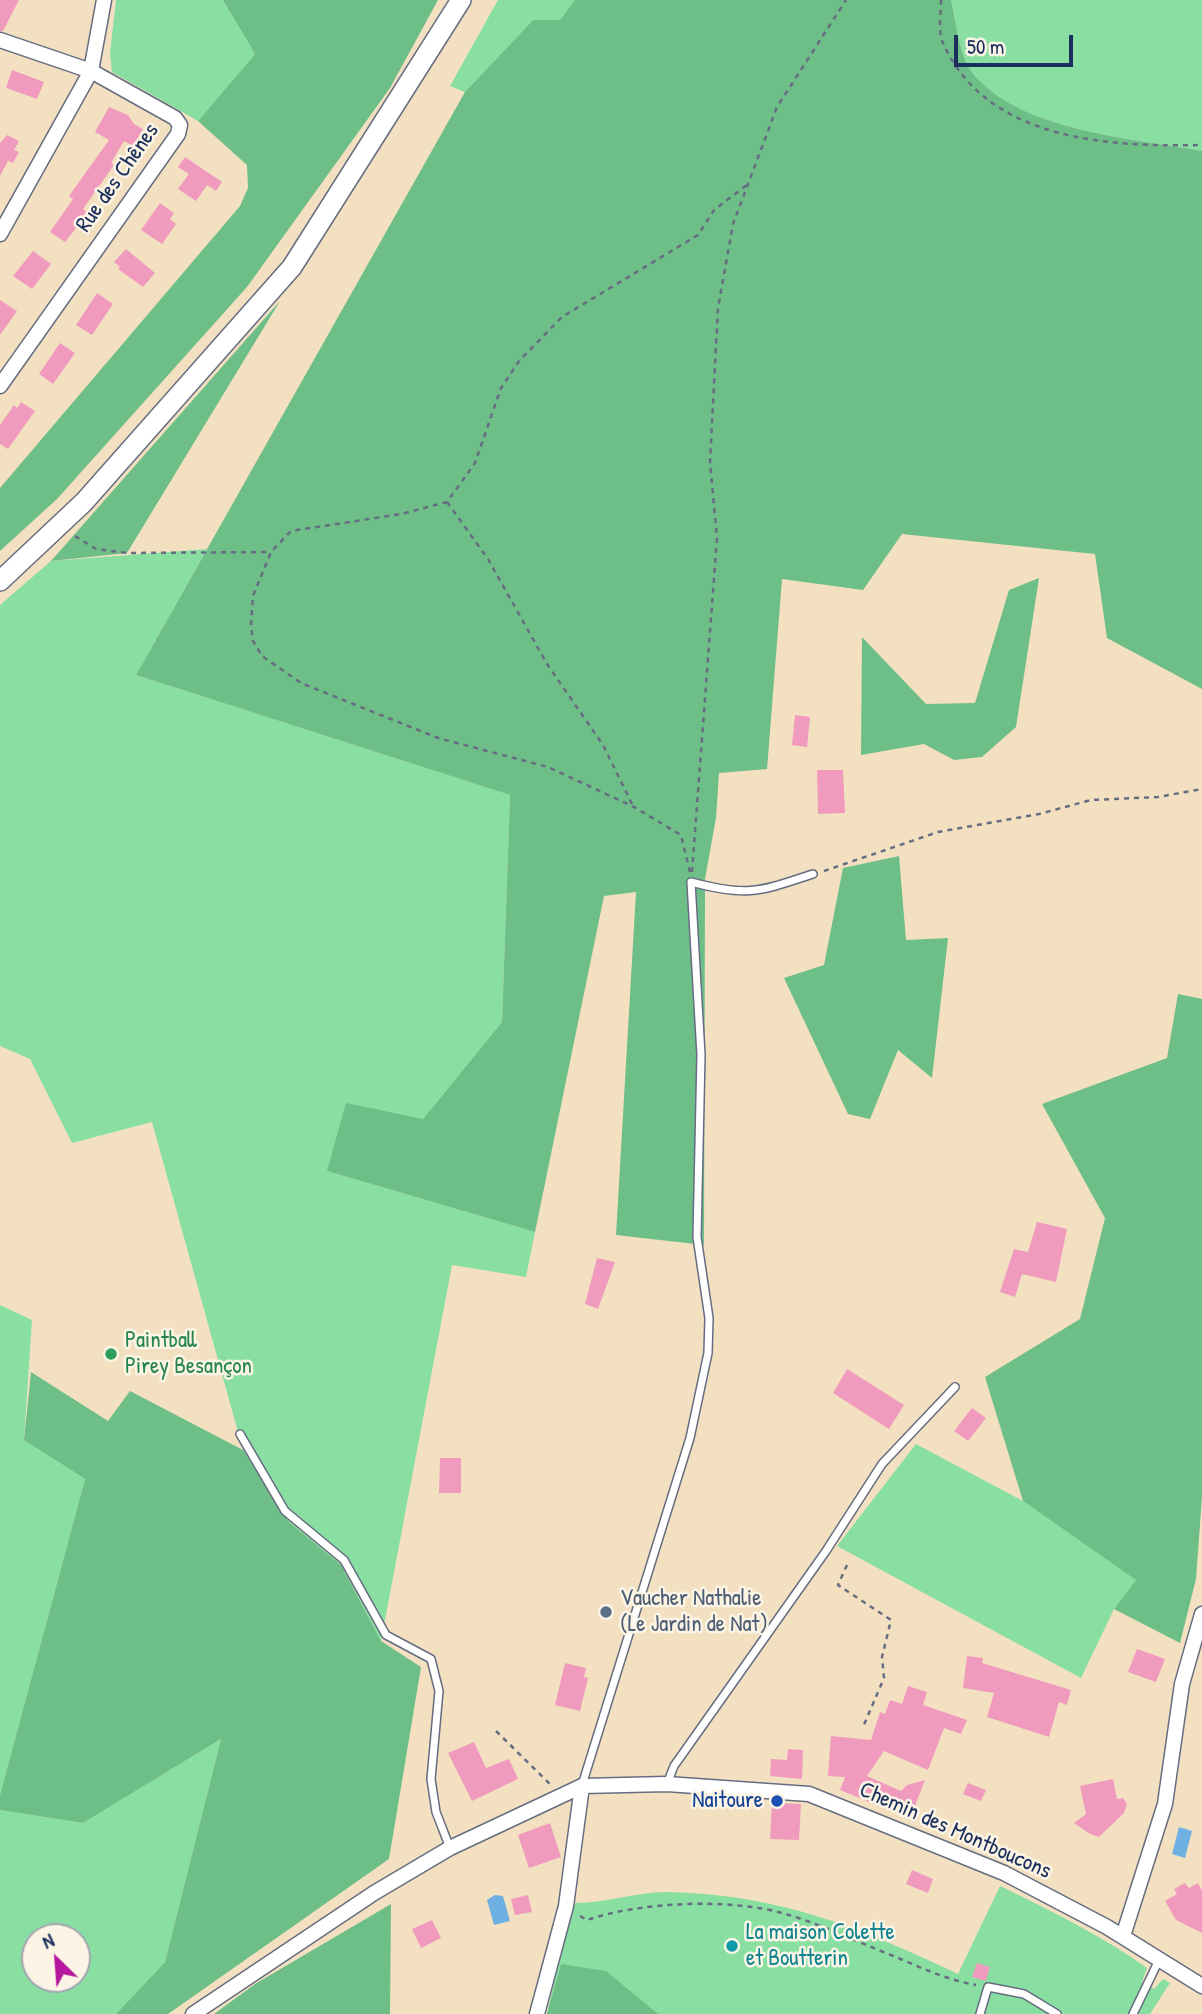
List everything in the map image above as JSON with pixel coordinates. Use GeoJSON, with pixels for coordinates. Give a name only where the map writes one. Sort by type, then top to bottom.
{"type":"FeatureCollection","features":[{"type":"Feature","properties":{"kind":"main road"},"geometry":{"type":"LineString","coordinates":[[0,581],[84,502],[292,267],[461,0]]}},
{"type":"Feature","properties":{"kind":"street"},"geometry":{"type":"LineString","coordinates":[[0,234],[91,71],[104,0]]}},
{"type":"Feature","properties":{"kind":"street","name":"Rue des Chênes"},"geometry":{"type":"LineString","coordinates":[[0,40],[91,71],[175,118],[180,125],[178,134],[0,386]]}},
{"type":"Feature","properties":{"kind":"street"},"geometry":{"type":"LineString","coordinates":[[1123,1936],[1165,1804],[1182,1684],[1202,1614]]}},
{"type":"Feature","properties":{"kind":"street","name":"Chemin des Montboucons"},"geometry":{"type":"LineString","coordinates":[[582,1786],[667,1784],[809,1794],[1004,1873],[1123,1936],[1202,1986]]}},
{"type":"Feature","properties":{"kind":"street"},"geometry":{"type":"LineString","coordinates":[[193,2014],[374,1893],[450,1848],[582,1786]]}},
{"type":"Feature","properties":{"kind":"street"},"geometry":{"type":"LineString","coordinates":[[537,2014],[566,1906],[582,1786]]}},
{"type":"Feature","properties":{"kind":"lane"},"geometry":{"type":"LineString","coordinates":[[582,1786],[690,1438],[708,1353],[709,1318],[696,1237],[701,1055],[691,882],[731,892],[759,892],[813,874]]}},
{"type":"Feature","properties":{"kind":"lane"},"geometry":{"type":"LineString","coordinates":[[667,1784],[674,1766],[826,1551],[882,1464],[955,1387]]}},
{"type":"Feature","properties":{"kind":"lane"},"geometry":{"type":"LineString","coordinates":[[240,1434],[285,1511],[344,1560],[386,1635],[431,1659],[439,1691],[431,1780],[436,1812],[450,1848]]}},
{"type":"Feature","properties":{"kind":"lane"},"geometry":{"type":"LineString","coordinates":[[1133,2014],[1159,1960]]}},
{"type":"Feature","properties":{"kind":"lane"},"geometry":{"type":"LineString","coordinates":[[980,2014],[988,1987],[1024,1994],[1057,2014]]}},
{"type":"Feature","properties":{"kind":"path"},"geometry":{"type":"LineString","coordinates":[[691,882],[717,538],[710,462],[718,308],[733,224],[777,107],[846,0]]}},
{"type":"Feature","properties":{"kind":"path"},"geometry":{"type":"LineString","coordinates":[[942,0],[941,41],[983,96],[1013,117],[1071,137],[1146,146],[1202,145]]}},
{"type":"Feature","properties":{"kind":"path"},"geometry":{"type":"LineString","coordinates":[[691,882],[681,835],[634,807],[548,767],[438,738],[301,683],[262,656],[253,640],[253,596],[271,552],[291,531],[401,514],[447,502],[475,463],[501,388],[519,361],[562,317],[698,235],[714,210],[747,185]]}},
{"type":"Feature","properties":{"kind":"path"},"geometry":{"type":"LineString","coordinates":[[447,502],[488,559],[547,664],[603,745],[634,807]]}},
{"type":"Feature","properties":{"kind":"path"},"geometry":{"type":"LineString","coordinates":[[58,526],[96,549],[127,553],[271,552]]}},
{"type":"Feature","properties":{"kind":"path"},"geometry":{"type":"LineString","coordinates":[[813,874],[938,832],[1039,814],[1091,800],[1158,797],[1202,789]]}},
{"type":"Feature","properties":{"kind":"path"},"geometry":{"type":"LineString","coordinates":[[847,1565],[838,1585],[891,1620],[882,1657],[884,1678],[863,1727]]}},
{"type":"Feature","properties":{"kind":"path"},"geometry":{"type":"LineString","coordinates":[[496,1731],[561,1796]]}},
{"type":"Feature","properties":{"kind":"path"},"geometry":{"type":"LineString","coordinates":[[566,1906],[587,1920],[614,1911],[663,1905],[716,1905],[781,1912],[946,1979],[988,1987]]}},
{"type":"Feature","properties":{"kind":"green space"},"geometry":{"type":"Polygon","coordinates":[[[116,0],[223,0],[255,54],[198,121],[112,72],[110,53],[116,0]]]}},
{"type":"Feature","properties":{"kind":"green space"},"geometry":{"type":"Polygon","coordinates":[[[223,0],[438,0],[390,88],[247,287],[57,499],[0,551],[0,488],[240,206],[248,188],[247,165],[198,121],[255,54],[223,0]]]}},
{"type":"Feature","properties":{"kind":"green space"},"geometry":{"type":"Polygon","coordinates":[[[498,0],[575,0],[560,20],[533,20],[465,92],[450,86],[498,0]]]}},
{"type":"Feature","properties":{"kind":"green space"},"geometry":{"type":"Polygon","coordinates":[[[575,0],[951,0],[960,45],[969,68],[989,89],[1014,106],[1044,119],[1109,136],[1202,151],[1202,689],[1107,638],[1095,554],[902,534],[863,590],[782,579],[767,769],[719,773],[716,818],[705,879],[704,1245],[616,1235],[636,892],[604,896],[535,1232],[327,1171],[346,1103],[423,1119],[502,1022],[510,795],[136,675],[465,92],[533,20],[560,20],[575,0]]]}},
{"type":"Feature","properties":{"kind":"green space"},"geometry":{"type":"Polygon","coordinates":[[[951,0],[1202,0],[1202,151],[1109,136],[1044,119],[1014,106],[989,89],[969,68],[960,45],[951,0]]]}},
{"type":"Feature","properties":{"kind":"green space"},"geometry":{"type":"Polygon","coordinates":[[[280,301],[127,553],[51,561],[280,301]]]}},
{"type":"Feature","properties":{"kind":"green space"},"geometry":{"type":"Polygon","coordinates":[[[207,549],[136,675],[510,795],[502,1022],[423,1119],[327,1171],[535,1232],[526,1277],[452,1265],[381,1641],[341,1565],[289,1522],[243,1450],[152,1122],[72,1143],[30,1059],[0,1046],[0,605],[51,561],[207,549]]]}},
{"type":"Feature","properties":{"kind":"green space"},"geometry":{"type":"Polygon","coordinates":[[[1039,578],[1016,727],[982,757],[954,760],[924,744],[861,755],[862,637],[926,704],[975,703],[1009,590],[1039,578]]]}},
{"type":"Feature","properties":{"kind":"green space"},"geometry":{"type":"Polygon","coordinates":[[[899,856],[906,940],[948,938],[932,1078],[898,1050],[870,1119],[848,1114],[784,978],[824,965],[843,868],[899,856]]]}},
{"type":"Feature","properties":{"kind":"green space"},"geometry":{"type":"Polygon","coordinates":[[[1178,994],[1202,999],[1202,1497],[1196,1579],[1180,1643],[1114,1609],[1136,1580],[1023,1501],[985,1377],[1080,1319],[1105,1218],[1042,1104],[1167,1058],[1178,994]]]}},
{"type":"Feature","properties":{"kind":"green space"},"geometry":{"type":"Polygon","coordinates":[[[0,1305],[32,1320],[24,1440],[85,1479],[0,1795],[0,1305]]]}},
{"type":"Feature","properties":{"kind":"green space"},"geometry":{"type":"Polygon","coordinates":[[[31,1372],[108,1421],[130,1391],[243,1450],[289,1522],[341,1565],[381,1641],[421,1667],[389,1859],[168,2014],[116,2014],[165,1962],[221,1739],[83,1823],[0,1810],[0,1795],[85,1479],[24,1440],[31,1372]]]}},
{"type":"Feature","properties":{"kind":"green space"},"geometry":{"type":"Polygon","coordinates":[[[916,1444],[1023,1501],[1137,1580],[1114,1609],[1081,1678],[837,1546],[916,1444]]]}},
{"type":"Feature","properties":{"kind":"green space"},"geometry":{"type":"Polygon","coordinates":[[[221,1739],[165,1962],[116,2014],[0,2014],[0,1810],[83,1823],[221,1739]]]}},
{"type":"Feature","properties":{"kind":"green space","name":"La maison Colette et Boutterin"},"geometry":{"type":"Polygon","coordinates":[[[1000,1886],[1130,1956],[1147,1968],[1142,1982],[1154,1989],[1163,1979],[1170,1983],[1150,2014],[547,2014],[572,1903],[667,1892],[745,1899],[782,1906],[852,1928],[958,1974],[1000,1886]]]}},
{"type":"Feature","properties":{"kind":"green space"},"geometry":{"type":"Polygon","coordinates":[[[391,1904],[390,2014],[214,2014],[255,1984],[391,1904]]]}},
{"type":"Feature","properties":{"kind":"green space"},"geometry":{"type":"Polygon","coordinates":[[[561,1964],[606,1971],[658,2014],[547,2014],[561,1964]]]}},
{"type":"Feature","properties":{"kind":"water"},"geometry":{"type":"Polygon","coordinates":[[[1179,1827],[1192,1831],[1185,1858],[1172,1854],[1179,1827]]]}},
{"type":"Feature","properties":{"kind":"water"},"geometry":{"type":"Polygon","coordinates":[[[495,1895],[503,1896],[510,1921],[494,1925],[487,1900],[495,1895]]]}},
{"type":"Feature","properties":{"kind":"building"},"geometry":{"type":"Polygon","coordinates":[[[0,0],[19,0],[3,31],[0,31],[0,0]]]}},
{"type":"Feature","properties":{"kind":"building"},"geometry":{"type":"Polygon","coordinates":[[[12,70],[44,82],[37,99],[6,88],[12,70]]]}},
{"type":"Feature","properties":{"kind":"building"},"geometry":{"type":"Polygon","coordinates":[[[109,107],[128,115],[134,124],[143,129],[133,146],[124,141],[111,163],[114,165],[83,209],[88,213],[65,242],[50,232],[73,199],[69,196],[109,140],[95,132],[109,107]]]}},
{"type":"Feature","properties":{"kind":"building"},"geometry":{"type":"Polygon","coordinates":[[[7,135],[19,141],[14,150],[19,152],[13,163],[8,161],[0,176],[0,143],[7,135]]]}},
{"type":"Feature","properties":{"kind":"building"},"geometry":{"type":"Polygon","coordinates":[[[185,157],[222,182],[216,191],[207,185],[196,201],[178,189],[189,174],[178,167],[185,157]]]}},
{"type":"Feature","properties":{"kind":"building"},"geometry":{"type":"Polygon","coordinates":[[[160,203],[174,213],[170,219],[176,224],[162,244],[141,230],[160,203]]]}},
{"type":"Feature","properties":{"kind":"building"},"geometry":{"type":"Polygon","coordinates":[[[126,249],[155,273],[143,287],[118,269],[120,267],[114,262],[126,249]]]}},
{"type":"Feature","properties":{"kind":"building"},"geometry":{"type":"Polygon","coordinates":[[[33,251],[51,264],[32,289],[13,276],[33,251]]]}},
{"type":"Feature","properties":{"kind":"building"},"geometry":{"type":"Polygon","coordinates":[[[97,293],[113,304],[92,335],[76,325],[97,293]]]}},
{"type":"Feature","properties":{"kind":"building"},"geometry":{"type":"Polygon","coordinates":[[[0,300],[17,311],[0,335],[0,300]]]}},
{"type":"Feature","properties":{"kind":"building"},"geometry":{"type":"Polygon","coordinates":[[[60,343],[75,353],[53,384],[39,374],[60,343]]]}},
{"type":"Feature","properties":{"kind":"building"},"geometry":{"type":"Polygon","coordinates":[[[21,402],[35,411],[8,449],[0,444],[0,425],[14,405],[17,408],[21,402]]]}},
{"type":"Feature","properties":{"kind":"building"},"geometry":{"type":"Polygon","coordinates":[[[795,715],[810,717],[807,747],[792,745],[795,715]]]}},
{"type":"Feature","properties":{"kind":"building"},"geometry":{"type":"Polygon","coordinates":[[[817,770],[843,770],[845,813],[818,814],[817,770]]]}},
{"type":"Feature","properties":{"kind":"building"},"geometry":{"type":"Polygon","coordinates":[[[1037,1222],[1067,1229],[1056,1282],[1022,1274],[1015,1297],[1000,1292],[1014,1249],[1028,1252],[1037,1222]]]}},
{"type":"Feature","properties":{"kind":"building"},"geometry":{"type":"Polygon","coordinates":[[[597,1258],[615,1262],[598,1309],[585,1304],[597,1258]]]}},
{"type":"Feature","properties":{"kind":"building"},"geometry":{"type":"Polygon","coordinates":[[[847,1369],[904,1405],[889,1429],[833,1393],[847,1369]]]}},
{"type":"Feature","properties":{"kind":"building"},"geometry":{"type":"Polygon","coordinates":[[[972,1408],[986,1418],[968,1441],[954,1431],[972,1408]]]}},
{"type":"Feature","properties":{"kind":"building"},"geometry":{"type":"Polygon","coordinates":[[[440,1458],[461,1458],[461,1493],[439,1493],[440,1458]]]}},
{"type":"Feature","properties":{"kind":"building"},"geometry":{"type":"Polygon","coordinates":[[[1137,1649],[1165,1659],[1156,1682],[1128,1672],[1137,1649]]]}},
{"type":"Feature","properties":{"kind":"building"},"geometry":{"type":"Polygon","coordinates":[[[967,1656],[983,1658],[982,1663],[1071,1690],[1067,1705],[1059,1702],[1049,1737],[987,1717],[994,1693],[963,1688],[967,1656]]]}},
{"type":"Feature","properties":{"kind":"building"},"geometry":{"type":"Polygon","coordinates":[[[565,1663],[586,1668],[584,1677],[588,1678],[580,1711],[555,1705],[565,1663]]]}},
{"type":"Feature","properties":{"kind":"building"},"geometry":{"type":"Polygon","coordinates":[[[908,1686],[927,1692],[923,1705],[967,1720],[961,1734],[944,1728],[928,1770],[884,1751],[867,1776],[901,1791],[907,1785],[925,1780],[913,1811],[889,1810],[840,1790],[845,1777],[828,1776],[831,1736],[871,1740],[880,1712],[885,1714],[890,1700],[902,1704],[908,1686]]]}},
{"type":"Feature","properties":{"kind":"building"},"geometry":{"type":"Polygon","coordinates":[[[474,1742],[486,1768],[509,1759],[518,1779],[472,1801],[448,1753],[474,1742]]]}},
{"type":"Feature","properties":{"kind":"building"},"geometry":{"type":"Polygon","coordinates":[[[788,1749],[803,1750],[802,1779],[770,1776],[771,1759],[787,1760],[788,1749]]]}},
{"type":"Feature","properties":{"kind":"building"},"geometry":{"type":"Polygon","coordinates":[[[1113,1779],[1117,1799],[1123,1798],[1127,1804],[1124,1813],[1099,1837],[1074,1823],[1086,1814],[1080,1786],[1113,1779]]]}},
{"type":"Feature","properties":{"kind":"building"},"geometry":{"type":"Polygon","coordinates":[[[968,1783],[986,1790],[981,1801],[963,1794],[968,1783]]]}},
{"type":"Feature","properties":{"kind":"building"},"geometry":{"type":"Polygon","coordinates":[[[772,1803],[801,1804],[799,1840],[770,1839],[772,1803]]]}},
{"type":"Feature","properties":{"kind":"building"},"geometry":{"type":"Polygon","coordinates":[[[550,1823],[561,1857],[529,1868],[518,1835],[550,1823]]]}},
{"type":"Feature","properties":{"kind":"building"},"geometry":{"type":"Polygon","coordinates":[[[912,1870],[933,1879],[928,1893],[906,1884],[912,1870]]]}},
{"type":"Feature","properties":{"kind":"building"},"geometry":{"type":"Polygon","coordinates":[[[1185,1883],[1189,1888],[1198,1883],[1202,1891],[1202,1933],[1176,1920],[1165,1901],[1177,1894],[1174,1889],[1185,1883]]]}},
{"type":"Feature","properties":{"kind":"building"},"geometry":{"type":"Polygon","coordinates":[[[528,1895],[532,1912],[515,1915],[511,1899],[528,1895]]]}},
{"type":"Feature","properties":{"kind":"building"},"geometry":{"type":"Polygon","coordinates":[[[432,1920],[441,1938],[421,1948],[412,1929],[432,1920]]]}},
{"type":"Feature","properties":{"kind":"building"},"geometry":{"type":"Polygon","coordinates":[[[977,1963],[990,1967],[986,1981],[972,1977],[977,1963]]]}},
{"type":"Feature","properties":{"kind":"place","name":"Paintball Pirey Besançon"},"geometry":{"type":"Point","coordinates":[111,1354]}},
{"type":"Feature","properties":{"kind":"place","name":"Vaucher Nathalie (Le Jardin de Nat)"},"geometry":{"type":"Point","coordinates":[606,1612]}},
{"type":"Feature","properties":{"kind":"place","name":"Naitoure"},"geometry":{"type":"Point","coordinates":[777,1801]}},
{"type":"Feature","properties":{"kind":"place","name":"La maison Colette et Boutterin"},"geometry":{"type":"Point","coordinates":[732,1946]}}]}
